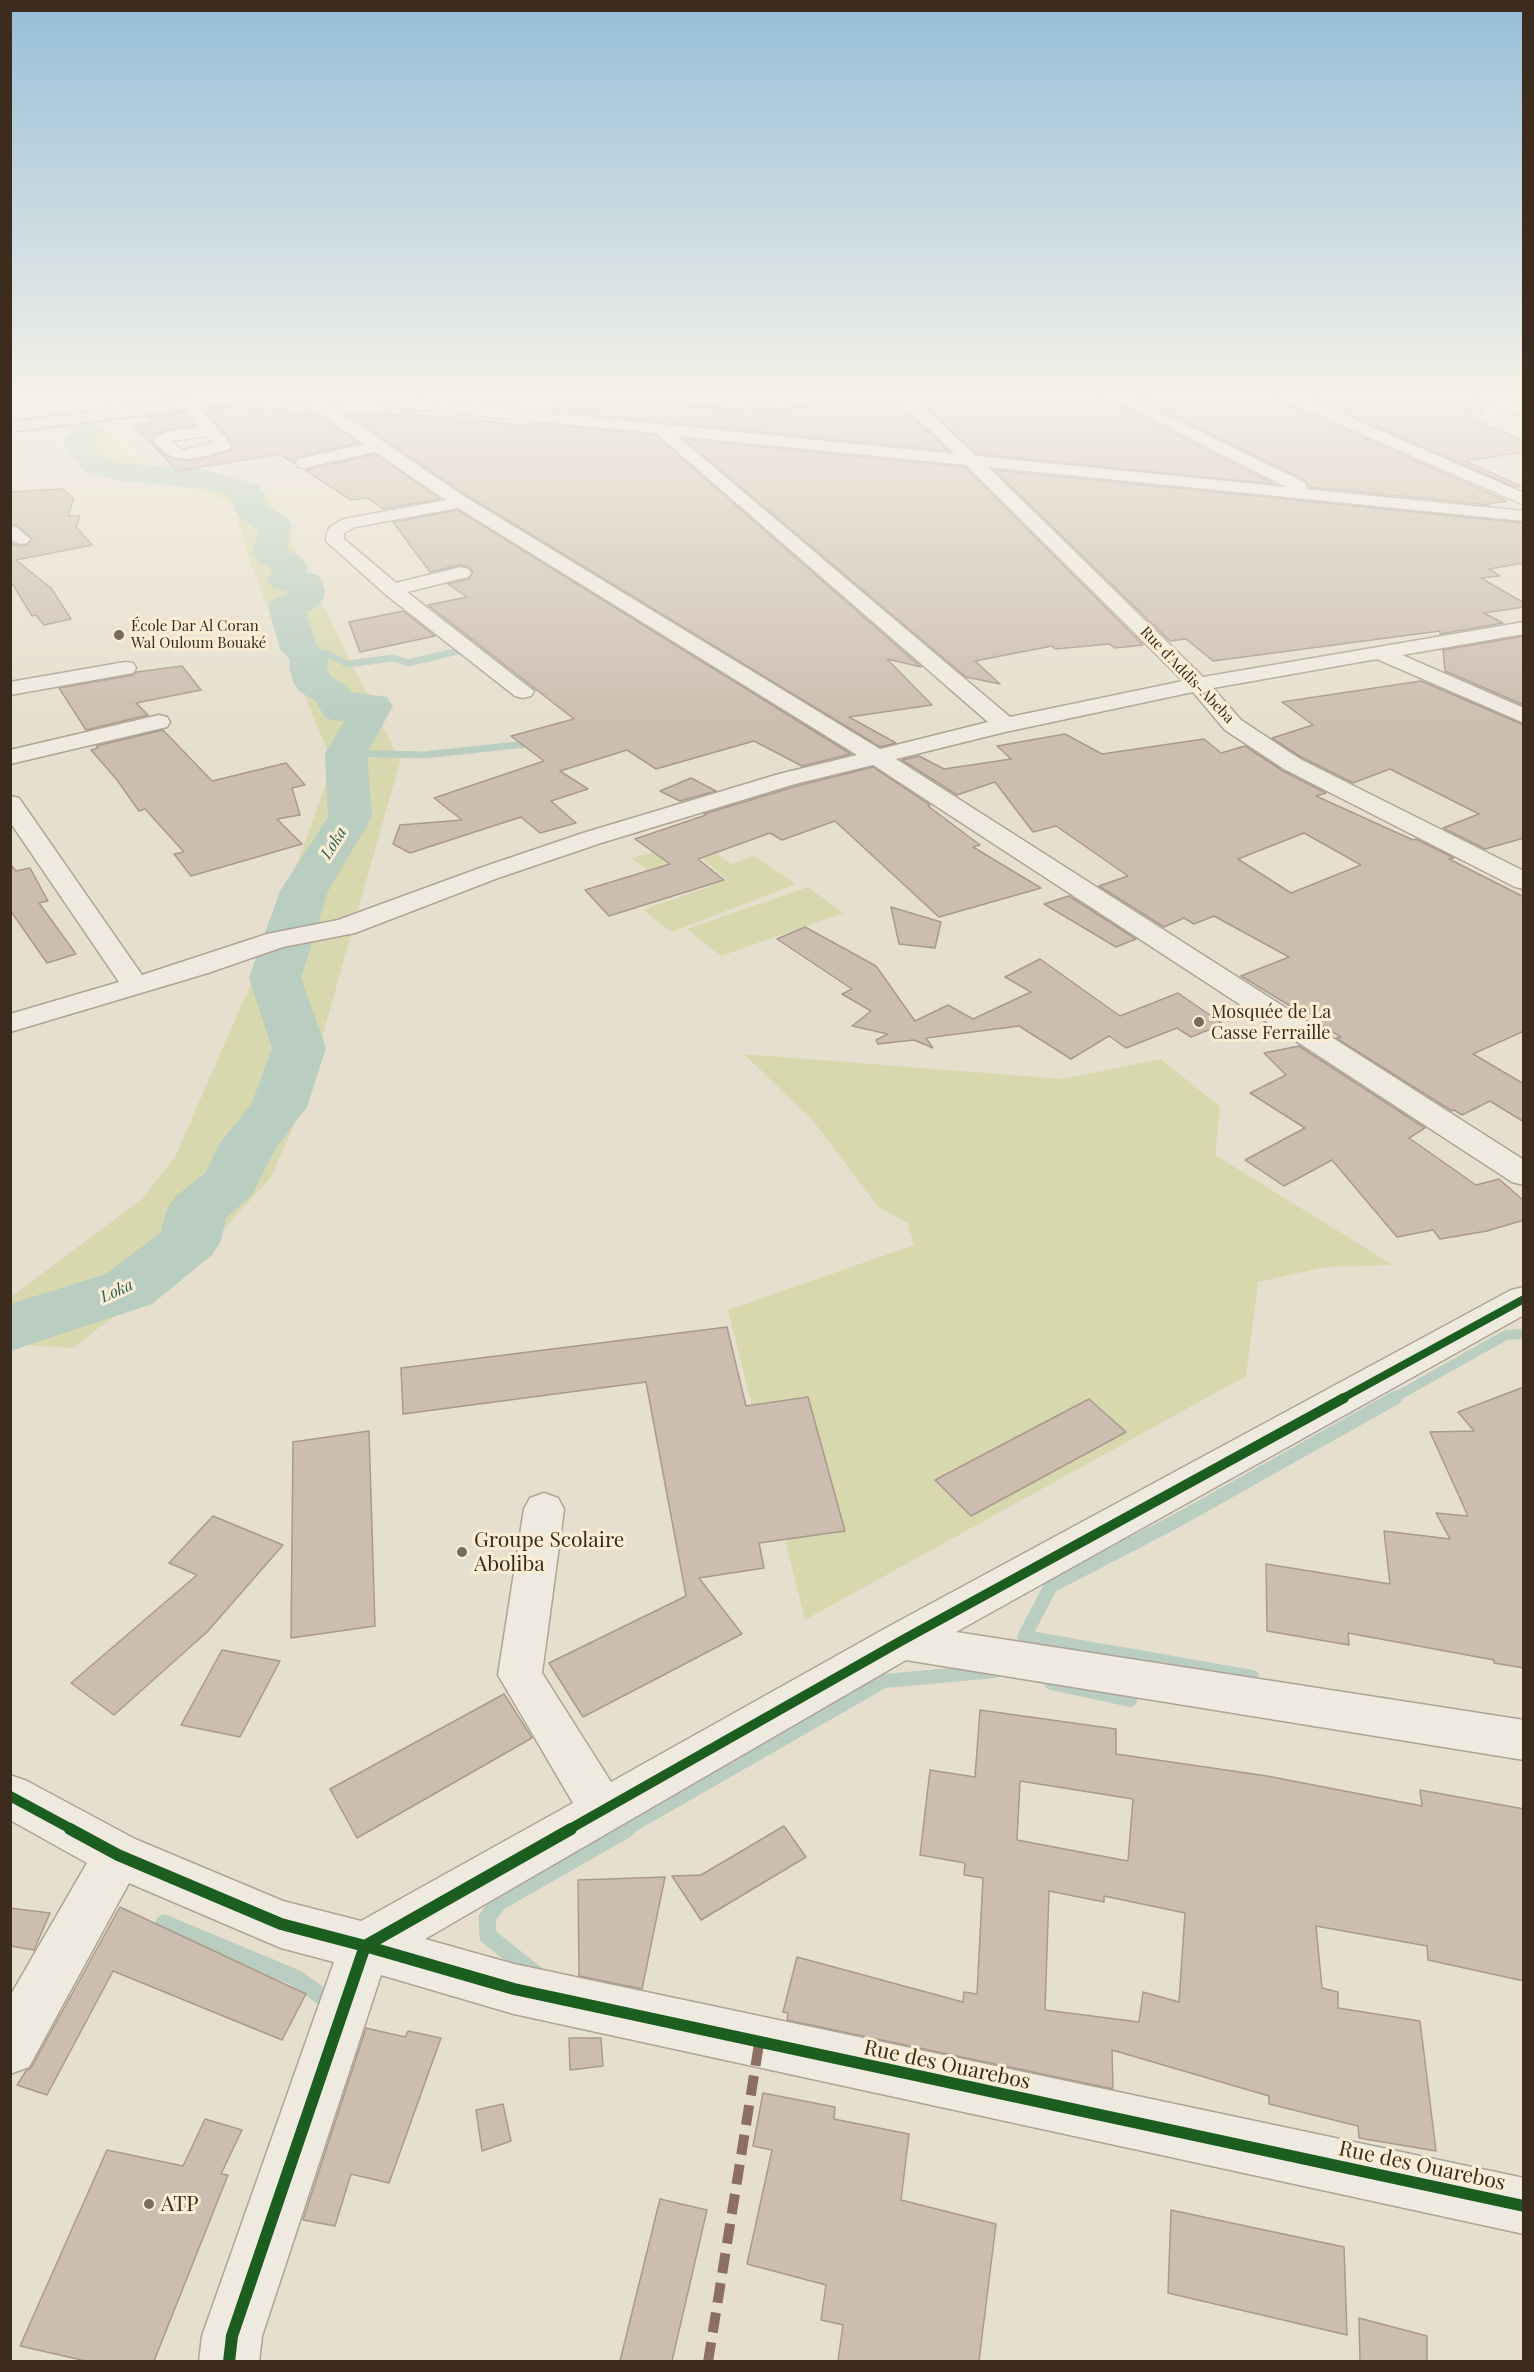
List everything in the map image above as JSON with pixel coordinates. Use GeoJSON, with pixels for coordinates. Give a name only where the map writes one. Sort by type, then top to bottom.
{"type":"FeatureCollection","features":[{"type":"Feature","properties":{"kind":"street"},"geometry":{"type":"LineString","coordinates":[[436,507],[350,523],[335,531],[334,541],[392,590],[523,691]]}},
{"type":"Feature","properties":{"kind":"street"},"geometry":{"type":"LineString","coordinates":[[469,507],[877,758],[1524,1175]]}},
{"type":"Feature","properties":{"kind":"street"},"geometry":{"type":"LineString","coordinates":[[751,507],[1005,725]]}},
{"type":"Feature","properties":{"kind":"street","name":"Rue d'Addis-Abeba"},"geometry":{"type":"LineString","coordinates":[[1018,507],[1198,684],[1233,725],[1292,764],[1524,881]]}},
{"type":"Feature","properties":{"kind":"street"},"geometry":{"type":"LineString","coordinates":[[1429,507],[1524,516]]}},
{"type":"Feature","properties":{"kind":"street"},"geometry":{"type":"LineString","coordinates":[[392,590],[460,573]]}},
{"type":"Feature","properties":{"kind":"street"},"geometry":{"type":"LineString","coordinates":[[10,1023],[277,940],[345,927],[489,873],[592,838],[787,779],[1005,725],[1198,684],[1524,628]]}},
{"type":"Feature","properties":{"kind":"street"},"geometry":{"type":"LineString","coordinates":[[1380,653],[1524,716]]}},
{"type":"Feature","properties":{"kind":"street"},"geometry":{"type":"LineString","coordinates":[[10,689],[125,668]]}},
{"type":"Feature","properties":{"kind":"street"},"geometry":{"type":"LineString","coordinates":[[10,757],[159,722]]}},
{"type":"Feature","properties":{"kind":"street"},"geometry":{"type":"LineString","coordinates":[[10,803],[135,985]]}},
{"type":"Feature","properties":{"kind":"street"},"geometry":{"type":"LineString","coordinates":[[229,2361],[232,2336],[365,1946],[902,1641],[1524,1299]]}},
{"type":"Feature","properties":{"kind":"street"},"geometry":{"type":"LineString","coordinates":[[544,1509],[520,1675],[603,1810]]}},
{"type":"Feature","properties":{"kind":"street"},"geometry":{"type":"LineString","coordinates":[[902,1641],[1524,1740]]}},
{"type":"Feature","properties":{"kind":"street","name":"Rue des Ouarebos"},"geometry":{"type":"LineString","coordinates":[[10,1796],[117,1855],[281,1924],[514,1989],[1524,2206]]}},
{"type":"Feature","properties":{"kind":"street"},"geometry":{"type":"LineString","coordinates":[[10,2048],[117,1855]]}},
{"type":"Feature","properties":{"kind":"green space"},"geometry":{"type":"Polygon","coordinates":[[[234,507],[274,507],[400,761],[303,1105],[271,1177],[218,1236],[73,1348],[11,1344],[11,1297],[142,1199],[175,1157],[266,949],[326,784],[330,757],[251,566],[234,507]]]}},
{"type":"Feature","properties":{"kind":"green space"},"geometry":{"type":"Polygon","coordinates":[[[670,848],[712,851],[732,864],[754,856],[796,884],[672,932],[643,910],[727,880],[698,855],[648,870],[631,858],[670,848]]]}},
{"type":"Feature","properties":{"kind":"green space"},"geometry":{"type":"Polygon","coordinates":[[[808,887],[843,913],[721,956],[687,929],[808,887]]]}},
{"type":"Feature","properties":{"kind":"green space"},"geometry":{"type":"Polygon","coordinates":[[[744,1054],[1062,1079],[1161,1059],[1220,1107],[1215,1155],[1393,1265],[1326,1267],[1258,1282],[1246,1376],[805,1620],[728,1310],[914,1245],[908,1223],[879,1208],[813,1121],[744,1054]]]}},
{"type":"Feature","properties":{"kind":"building"},"geometry":{"type":"Polygon","coordinates":[[[10,507],[71,507],[68,516],[80,516],[76,527],[92,545],[16,560],[51,588],[71,619],[44,625],[36,615],[32,616],[10,580],[10,543],[20,546],[27,545],[32,539],[17,525],[10,524],[10,507]]]}},
{"type":"Feature","properties":{"kind":"building"},"geometry":{"type":"Polygon","coordinates":[[[486,507],[737,507],[921,667],[887,659],[932,705],[849,717],[896,743],[880,747],[486,507]]]}},
{"type":"Feature","properties":{"kind":"building"},"geometry":{"type":"Polygon","coordinates":[[[764,507],[1005,507],[1143,645],[1115,648],[1109,644],[1055,649],[1052,646],[975,661],[1000,684],[966,677],[764,507]]]}},
{"type":"Feature","properties":{"kind":"building"},"geometry":{"type":"Polygon","coordinates":[[[1032,507],[1361,507],[1524,523],[1524,563],[1489,569],[1500,576],[1481,578],[1524,603],[1524,607],[1484,613],[1503,623],[1440,634],[1440,631],[1213,661],[1186,639],[1170,641],[1032,507]]]}},
{"type":"Feature","properties":{"kind":"building"},"geometry":{"type":"Polygon","coordinates":[[[458,510],[851,754],[802,766],[754,741],[656,769],[627,750],[560,771],[588,789],[551,801],[576,823],[540,833],[521,817],[410,853],[393,844],[400,825],[462,820],[434,798],[544,761],[511,736],[574,719],[428,605],[467,597],[448,584],[469,579],[473,572],[469,567],[460,565],[430,572],[393,522],[458,510]]]}},
{"type":"Feature","properties":{"kind":"building"},"geometry":{"type":"Polygon","coordinates":[[[403,611],[435,636],[360,652],[349,622],[403,611]]]}},
{"type":"Feature","properties":{"kind":"building"},"geometry":{"type":"Polygon","coordinates":[[[1524,636],[1524,705],[1445,671],[1443,650],[1524,636]]]}},
{"type":"Feature","properties":{"kind":"building"},"geometry":{"type":"Polygon","coordinates":[[[182,666],[201,690],[136,703],[148,715],[86,730],[59,688],[133,675],[136,672],[182,666]]]}},
{"type":"Feature","properties":{"kind":"building"},"geometry":{"type":"Polygon","coordinates":[[[1421,681],[1524,725],[1524,838],[1485,849],[1443,828],[1479,814],[1390,769],[1353,783],[1301,757],[1272,738],[1313,725],[1282,702],[1421,681]]]}},
{"type":"Feature","properties":{"kind":"building"},"geometry":{"type":"Polygon","coordinates":[[[163,730],[212,781],[286,763],[305,785],[292,788],[300,815],[277,819],[302,844],[191,876],[174,854],[184,852],[145,809],[139,811],[117,780],[91,750],[98,748],[96,746],[163,730]]]}},
{"type":"Feature","properties":{"kind":"building"},"geometry":{"type":"Polygon","coordinates":[[[1065,734],[1102,754],[1204,739],[1221,753],[1245,746],[1283,771],[1326,793],[1316,796],[1413,840],[1416,839],[1454,858],[1449,859],[1524,897],[1524,1031],[1473,1054],[1524,1084],[1524,1122],[1490,1101],[1462,1115],[1452,1111],[1336,1038],[1341,1037],[1241,976],[1289,957],[1214,916],[1194,924],[1184,918],[1164,927],[1099,886],[1128,876],[1056,826],[1033,832],[995,782],[957,795],[902,760],[919,756],[944,769],[1011,759],[997,746],[1065,734]],[[1304,833],[1238,859],[1291,893],[1361,865],[1304,833]]]}},
{"type":"Feature","properties":{"kind":"building"},"geometry":{"type":"Polygon","coordinates":[[[873,767],[930,805],[928,806],[980,845],[973,847],[1041,888],[939,917],[835,821],[782,840],[770,833],[698,859],[724,880],[609,916],[585,890],[670,864],[635,839],[706,815],[704,814],[797,786],[873,767]]]}},
{"type":"Feature","properties":{"kind":"building"},"geometry":{"type":"Polygon","coordinates":[[[691,778],[716,791],[680,801],[660,791],[691,778]]]}},
{"type":"Feature","properties":{"kind":"building"},"geometry":{"type":"Polygon","coordinates":[[[10,864],[16,871],[30,868],[48,901],[39,903],[76,954],[47,963],[10,910],[10,864]]]}},
{"type":"Feature","properties":{"kind":"building"},"geometry":{"type":"Polygon","coordinates":[[[1069,896],[1136,939],[1116,947],[1044,904],[1069,896]]]}},
{"type":"Feature","properties":{"kind":"building"},"geometry":{"type":"Polygon","coordinates":[[[891,907],[941,922],[935,948],[899,944],[891,907]]]}},
{"type":"Feature","properties":{"kind":"building"},"geometry":{"type":"Polygon","coordinates":[[[805,927],[876,966],[915,1021],[948,1005],[973,1019],[1031,992],[1005,977],[1040,959],[1120,1016],[1178,993],[1223,1024],[1191,1037],[1177,1028],[1126,1048],[1109,1036],[1071,1059],[1019,1026],[926,1038],[933,1048],[914,1040],[878,1044],[876,1040],[888,1034],[852,1026],[871,1011],[842,994],[852,989],[777,939],[805,927]]]}},
{"type":"Feature","properties":{"kind":"building"},"geometry":{"type":"Polygon","coordinates":[[[1299,1046],[1425,1128],[1409,1138],[1476,1185],[1499,1179],[1524,1201],[1524,1220],[1487,1231],[1440,1239],[1433,1230],[1397,1237],[1332,1160],[1284,1186],[1245,1160],[1305,1128],[1250,1093],[1286,1075],[1264,1053],[1299,1046]]]}},
{"type":"Feature","properties":{"kind":"building"},"geometry":{"type":"Polygon","coordinates":[[[727,1327],[746,1406],[808,1397],[845,1531],[759,1543],[764,1568],[699,1578],[742,1634],[583,1717],[549,1663],[686,1596],[646,1382],[403,1414],[401,1368],[727,1327]]]}},
{"type":"Feature","properties":{"kind":"building"},"geometry":{"type":"Polygon","coordinates":[[[1524,1387],[1524,1668],[1494,1663],[1494,1660],[1348,1633],[1349,1645],[1267,1631],[1266,1564],[1390,1584],[1384,1531],[1450,1539],[1436,1513],[1468,1516],[1430,1432],[1474,1431],[1458,1412],[1524,1387]]]}},
{"type":"Feature","properties":{"kind":"building"},"geometry":{"type":"Polygon","coordinates":[[[1089,1399],[1126,1432],[971,1516],[935,1480],[1089,1399]]]}},
{"type":"Feature","properties":{"kind":"building"},"geometry":{"type":"Polygon","coordinates":[[[369,1431],[375,1626],[291,1638],[293,1442],[369,1431]]]}},
{"type":"Feature","properties":{"kind":"building"},"geometry":{"type":"Polygon","coordinates":[[[213,1516],[283,1545],[207,1632],[114,1715],[71,1683],[197,1575],[169,1563],[213,1516]]]}},
{"type":"Feature","properties":{"kind":"building"},"geometry":{"type":"Polygon","coordinates":[[[222,1650],[280,1661],[240,1737],[181,1725],[222,1650]]]}},
{"type":"Feature","properties":{"kind":"building"},"geometry":{"type":"Polygon","coordinates":[[[504,1694],[532,1738],[357,1838],[330,1789],[504,1694]]]}},
{"type":"Feature","properties":{"kind":"building"},"geometry":{"type":"Polygon","coordinates":[[[980,1710],[1116,1729],[1116,1754],[1267,1776],[1422,1806],[1420,1790],[1524,1809],[1524,1981],[1428,1960],[1427,1946],[1316,1926],[1322,1988],[1338,1992],[1338,2008],[1420,2021],[1436,2151],[1359,2138],[1358,2126],[1269,2104],[1269,2096],[1112,2050],[1113,2089],[787,2020],[788,2013],[783,2012],[797,1957],[963,2002],[964,1992],[977,1994],[983,1878],[964,1875],[965,1863],[920,1855],[930,1770],[975,1777],[980,1710]],[[1020,1781],[1017,1840],[1128,1861],[1133,1799],[1020,1781]],[[1049,1891],[1045,2010],[1139,2022],[1143,1992],[1179,2002],[1185,1913],[1104,1896],[1104,1902],[1049,1891]]]}},
{"type":"Feature","properties":{"kind":"building"},"geometry":{"type":"Polygon","coordinates":[[[784,1826],[806,1857],[701,1920],[672,1876],[701,1875],[784,1826]]]}},
{"type":"Feature","properties":{"kind":"building"},"geometry":{"type":"Polygon","coordinates":[[[665,1877],[642,1989],[579,1976],[578,1880],[665,1877]]]}},
{"type":"Feature","properties":{"kind":"building"},"geometry":{"type":"Polygon","coordinates":[[[120,1907],[306,1994],[282,2040],[113,1971],[47,2095],[17,2085],[26,2071],[31,2068],[120,1907]]]}},
{"type":"Feature","properties":{"kind":"building"},"geometry":{"type":"Polygon","coordinates":[[[10,1908],[50,1913],[34,1950],[10,1946],[10,1908]]]}},
{"type":"Feature","properties":{"kind":"building"},"geometry":{"type":"Polygon","coordinates":[[[366,2028],[405,2037],[408,2031],[441,2038],[389,2183],[351,2174],[335,2226],[303,2220],[366,2028]]]}},
{"type":"Feature","properties":{"kind":"building"},"geometry":{"type":"Polygon","coordinates":[[[569,2038],[601,2038],[603,2066],[570,2070],[569,2038]]]}},
{"type":"Feature","properties":{"kind":"building"},"geometry":{"type":"Polygon","coordinates":[[[763,2093],[835,2107],[834,2119],[909,2134],[901,2200],[996,2224],[979,2361],[838,2361],[843,2325],[821,2320],[826,2285],[747,2264],[772,2150],[753,2146],[763,2093]]]}},
{"type":"Feature","properties":{"kind":"building"},"geometry":{"type":"Polygon","coordinates":[[[503,2104],[511,2141],[482,2151],[476,2110],[503,2104]]]}},
{"type":"Feature","properties":{"kind":"building"},"geometry":{"type":"Polygon","coordinates":[[[205,2119],[242,2130],[221,2174],[228,2175],[154,2361],[86,2361],[20,2346],[107,2150],[183,2166],[205,2119]]]}},
{"type":"Feature","properties":{"kind":"building"},"geometry":{"type":"Polygon","coordinates":[[[660,2199],[707,2210],[672,2361],[620,2361],[660,2199]]]}},
{"type":"Feature","properties":{"kind":"building"},"geometry":{"type":"Polygon","coordinates":[[[1171,2210],[1344,2247],[1347,2335],[1168,2293],[1171,2210]]]}},
{"type":"Feature","properties":{"kind":"building"},"geometry":{"type":"Polygon","coordinates":[[[1359,2318],[1427,2336],[1427,2361],[1360,2361],[1359,2318]]]}},
{"type":"Feature","properties":{"kind":"waterway","name":"Loka"},"geometry":{"type":"LineString","coordinates":[[10,1328],[129,1289],[190,1241],[197,1211],[230,1183],[249,1143],[279,1107],[299,1048],[275,978],[304,891],[350,817],[346,753],[373,706],[355,703],[339,709],[333,694],[314,684],[308,668],[309,656],[299,649],[286,607],[306,600],[306,582],[285,581],[291,566],[269,553],[276,525],[263,519],[248,507]]}},
{"type":"Feature","properties":{"kind":"waterway"},"geometry":{"type":"LineString","coordinates":[[309,656],[324,653],[348,664],[393,658],[408,663],[458,651],[484,651]]}},
{"type":"Feature","properties":{"kind":"waterway"},"geometry":{"type":"LineString","coordinates":[[346,753],[424,755],[536,743]]}},
{"type":"Feature","properties":{"kind":"waterway"},"geometry":{"type":"LineString","coordinates":[[1392,1399],[1506,1335],[1524,1334]]}},
{"type":"Feature","properties":{"kind":"waterway"},"geometry":{"type":"LineString","coordinates":[[1252,1677],[1024,1637],[1051,1586],[1176,1521],[1395,1398]]}},
{"type":"Feature","properties":{"kind":"waterway"},"geometry":{"type":"LineString","coordinates":[[624,1830],[884,1681],[995,1671]]}},
{"type":"Feature","properties":{"kind":"waterway"},"geometry":{"type":"LineString","coordinates":[[1051,1683],[1130,1700]]}},
{"type":"Feature","properties":{"kind":"waterway"},"geometry":{"type":"LineString","coordinates":[[537,1975],[488,1936],[487,1918],[499,1902],[627,1829]]}},
{"type":"Feature","properties":{"kind":"waterway"},"geometry":{"type":"LineString","coordinates":[[164,1923],[296,1978],[331,2003]]}},
{"type":"Feature","properties":{"kind":"marked path"},"geometry":{"type":"LineString","coordinates":[[708,2362],[759,2044]]}},
{"type":"Feature","properties":{"kind":"cycle path"},"geometry":{"type":"LineString","coordinates":[[10,1796],[118,1855],[281,1924],[365,1946],[901,1641],[1524,1299]]}},
{"type":"Feature","properties":{"kind":"cycle path"},"geometry":{"type":"LineString","coordinates":[[229,2362],[232,2336],[365,1946],[514,1989],[1524,2206]]}},
{"type":"Feature","properties":{"kind":"place","name":"École Dar Al Coran Wal Ouloum Bouaké"},"geometry":{"type":"Point","coordinates":[119,635]}},
{"type":"Feature","properties":{"kind":"place","name":"Mosquée de La Casse Ferraille"},"geometry":{"type":"Point","coordinates":[1199,1022]}},
{"type":"Feature","properties":{"kind":"place","name":"Groupe Scolaire Aboliba"},"geometry":{"type":"Point","coordinates":[462,1552]}},
{"type":"Feature","properties":{"kind":"place","name":"ATP"},"geometry":{"type":"Point","coordinates":[149,2204]}}]}
